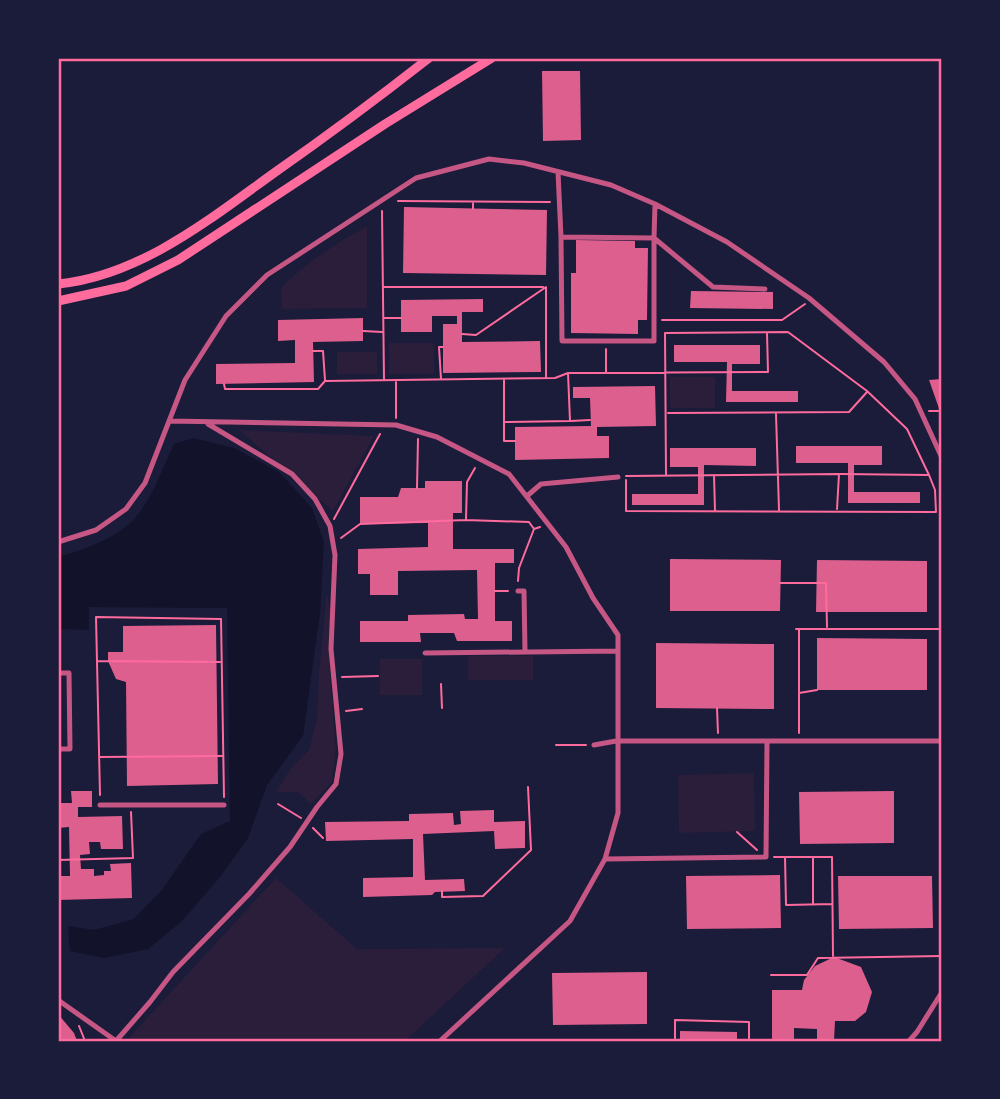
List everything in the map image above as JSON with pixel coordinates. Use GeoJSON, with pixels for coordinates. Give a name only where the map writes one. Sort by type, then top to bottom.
{"type":"FeatureCollection","features":[{"type":"Feature","properties":{"kind":"highway"},"geometry":{"type":"LineString","coordinates":[[58,284],[123,268],[191,232],[366,108],[429,58]]}},
{"type":"Feature","properties":{"kind":"highway"},"geometry":{"type":"LineString","coordinates":[[58,301],[126,286],[178,260],[384,124],[492,58]]}},
{"type":"Feature","properties":{"kind":"street"},"geometry":{"type":"LineString","coordinates":[[58,542],[96,530],[126,509],[145,483],[185,380],[226,316],[267,275],[416,178],[489,159],[524,163],[611,185],[655,204],[727,242],[811,299],[884,362],[915,399],[942,458]]}},
{"type":"Feature","properties":{"kind":"street"},"geometry":{"type":"LineString","coordinates":[[558,172],[562,341],[654,341],[655,204]]}},
{"type":"Feature","properties":{"kind":"street"},"geometry":{"type":"LineString","coordinates":[[561,237],[654,238],[713,287],[765,289]]}},
{"type":"Feature","properties":{"kind":"street"},"geometry":{"type":"LineString","coordinates":[[170,421],[396,425],[437,437],[481,458],[509,474],[527,496],[566,547],[593,598],[618,635],[618,813],[605,859],[570,920],[440,1041]]}},
{"type":"Feature","properties":{"kind":"street"},"geometry":{"type":"LineString","coordinates":[[58,1000],[116,1041],[173,972],[290,847],[336,784],[341,754],[331,649],[335,555],[330,526],[315,499],[292,474],[205,422]]}},
{"type":"Feature","properties":{"kind":"street"},"geometry":{"type":"LineString","coordinates":[[527,496],[541,484],[618,477]]}},
{"type":"Feature","properties":{"kind":"street"},"geometry":{"type":"LineString","coordinates":[[518,591],[524,591],[525,652]]}},
{"type":"Feature","properties":{"kind":"street"},"geometry":{"type":"LineString","coordinates":[[425,653],[618,651]]}},
{"type":"Feature","properties":{"kind":"street"},"geometry":{"type":"LineString","coordinates":[[58,673],[69,673],[70,750],[58,750]]}},
{"type":"Feature","properties":{"kind":"street"},"geometry":{"type":"LineString","coordinates":[[594,745],[616,741],[942,741]]}},
{"type":"Feature","properties":{"kind":"street"},"geometry":{"type":"LineString","coordinates":[[605,859],[766,857],[767,742]]}},
{"type":"Feature","properties":{"kind":"street"},"geometry":{"type":"LineString","coordinates":[[100,805],[224,805]]}},
{"type":"Feature","properties":{"kind":"street"},"geometry":{"type":"LineString","coordinates":[[909,1041],[942,992]]}},
{"type":"Feature","properties":{"kind":"path"},"geometry":{"type":"LineString","coordinates":[[384,381],[382,201],[559,202]]}},
{"type":"Feature","properties":{"kind":"path"},"geometry":{"type":"LineString","coordinates":[[473,201],[473,209]]}},
{"type":"Feature","properties":{"kind":"path"},"geometry":{"type":"LineString","coordinates":[[383,288],[545,288]]}},
{"type":"Feature","properties":{"kind":"path"},"geometry":{"type":"LineString","coordinates":[[462,334],[476,335],[545,288]]}},
{"type":"Feature","properties":{"kind":"path"},"geometry":{"type":"LineString","coordinates":[[545,288],[545,378]]}},
{"type":"Feature","properties":{"kind":"path"},"geometry":{"type":"LineString","coordinates":[[654,320],[782,320],[811,299]]}},
{"type":"Feature","properties":{"kind":"path"},"geometry":{"type":"LineString","coordinates":[[383,318],[401,318]]}},
{"type":"Feature","properties":{"kind":"path"},"geometry":{"type":"LineString","coordinates":[[363,331],[383,332]]}},
{"type":"Feature","properties":{"kind":"path"},"geometry":{"type":"LineString","coordinates":[[626,477],[626,512],[936,512],[935,490],[907,429],[867,391],[788,331],[664,333],[666,475]]}},
{"type":"Feature","properties":{"kind":"path"},"geometry":{"type":"LineString","coordinates":[[325,381],[555,378],[568,373],[768,372],[767,332]]}},
{"type":"Feature","properties":{"kind":"path"},"geometry":{"type":"LineString","coordinates":[[606,341],[606,373]]}},
{"type":"Feature","properties":{"kind":"path"},"geometry":{"type":"LineString","coordinates":[[441,380],[439,347],[443,346]]}},
{"type":"Feature","properties":{"kind":"path"},"geometry":{"type":"LineString","coordinates":[[224,384],[225,389],[318,389],[325,381],[323,351],[313,351]]}},
{"type":"Feature","properties":{"kind":"path"},"geometry":{"type":"LineString","coordinates":[[540,359],[545,358]]}},
{"type":"Feature","properties":{"kind":"path"},"geometry":{"type":"LineString","coordinates":[[568,373],[570,421]]}},
{"type":"Feature","properties":{"kind":"path"},"geometry":{"type":"LineString","coordinates":[[504,378],[505,442],[515,442]]}},
{"type":"Feature","properties":{"kind":"path"},"geometry":{"type":"LineString","coordinates":[[396,381],[396,425]]}},
{"type":"Feature","properties":{"kind":"path"},"geometry":{"type":"LineString","coordinates":[[666,413],[849,412],[867,391]]}},
{"type":"Feature","properties":{"kind":"path"},"geometry":{"type":"LineString","coordinates":[[921,411],[940,411]]}},
{"type":"Feature","properties":{"kind":"path"},"geometry":{"type":"LineString","coordinates":[[776,412],[779,511]]}},
{"type":"Feature","properties":{"kind":"path"},"geometry":{"type":"LineString","coordinates":[[505,422],[590,420]]}},
{"type":"Feature","properties":{"kind":"path"},"geometry":{"type":"LineString","coordinates":[[330,526],[377,441]]}},
{"type":"Feature","properties":{"kind":"path"},"geometry":{"type":"LineString","coordinates":[[417,488],[418,446]]}},
{"type":"Feature","properties":{"kind":"path"},"geometry":{"type":"LineString","coordinates":[[466,520],[467,482],[481,458]]}},
{"type":"Feature","properties":{"kind":"path"},"geometry":{"type":"LineString","coordinates":[[618,477],[778,473],[929,475]]}},
{"type":"Feature","properties":{"kind":"path"},"geometry":{"type":"LineString","coordinates":[[714,474],[715,512]]}},
{"type":"Feature","properties":{"kind":"path"},"geometry":{"type":"LineString","coordinates":[[837,510],[839,474]]}},
{"type":"Feature","properties":{"kind":"path"},"geometry":{"type":"LineString","coordinates":[[333,544],[360,524],[466,520],[529,522],[534,529]]}},
{"type":"Feature","properties":{"kind":"path"},"geometry":{"type":"LineString","coordinates":[[495,591],[518,591],[519,568],[534,529],[547,523]]}},
{"type":"Feature","properties":{"kind":"path"},"geometry":{"type":"LineString","coordinates":[[780,583],[826,583],[827,629]]}},
{"type":"Feature","properties":{"kind":"path"},"geometry":{"type":"LineString","coordinates":[[100,805],[96,617],[221,619],[224,805]]}},
{"type":"Feature","properties":{"kind":"path"},"geometry":{"type":"LineString","coordinates":[[799,741],[797,629],[942,629]]}},
{"type":"Feature","properties":{"kind":"path"},"geometry":{"type":"LineString","coordinates":[[97,662],[221,662]]}},
{"type":"Feature","properties":{"kind":"path"},"geometry":{"type":"LineString","coordinates":[[334,677],[378,676]]}},
{"type":"Feature","properties":{"kind":"path"},"geometry":{"type":"LineString","coordinates":[[441,684],[442,708]]}},
{"type":"Feature","properties":{"kind":"path"},"geometry":{"type":"LineString","coordinates":[[799,693],[817,690]]}},
{"type":"Feature","properties":{"kind":"path"},"geometry":{"type":"LineString","coordinates":[[717,708],[719,741]]}},
{"type":"Feature","properties":{"kind":"path"},"geometry":{"type":"LineString","coordinates":[[338,712],[362,709]]}},
{"type":"Feature","properties":{"kind":"path"},"geometry":{"type":"LineString","coordinates":[[556,746],[594,745]]}},
{"type":"Feature","properties":{"kind":"path"},"geometry":{"type":"LineString","coordinates":[[99,757],[223,756]]}},
{"type":"Feature","properties":{"kind":"path"},"geometry":{"type":"LineString","coordinates":[[442,891],[442,897],[483,896],[531,850],[528,787]]}},
{"type":"Feature","properties":{"kind":"path"},"geometry":{"type":"LineString","coordinates":[[278,804],[307,822],[323,838]]}},
{"type":"Feature","properties":{"kind":"path"},"geometry":{"type":"LineString","coordinates":[[58,860],[133,858],[131,805]]}},
{"type":"Feature","properties":{"kind":"path"},"geometry":{"type":"LineString","coordinates":[[737,832],[766,857],[832,857],[833,958]]}},
{"type":"Feature","properties":{"kind":"path"},"geometry":{"type":"LineString","coordinates":[[785,857],[786,905],[832,904]]}},
{"type":"Feature","properties":{"kind":"path"},"geometry":{"type":"LineString","coordinates":[[813,905],[814,857]]}},
{"type":"Feature","properties":{"kind":"path"},"geometry":{"type":"LineString","coordinates":[[771,975],[807,975],[818,958],[942,956]]}},
{"type":"Feature","properties":{"kind":"path"},"geometry":{"type":"LineString","coordinates":[[73,1020],[79,1025],[85,1041]]}},
{"type":"Feature","properties":{"kind":"path"},"geometry":{"type":"LineString","coordinates":[[675,1041],[675,1020],[749,1021],[749,1041]]}},
{"type":"Feature","properties":{"kind":"shaded area"},"geometry":{"type":"Polygon","coordinates":[[[367,226],[367,308],[282,309],[281,288],[322,254],[367,226]]]}},
{"type":"Feature","properties":{"kind":"shaded area"},"geometry":{"type":"Polygon","coordinates":[[[389,343],[434,343],[434,374],[389,374],[389,343]]]}},
{"type":"Feature","properties":{"kind":"shaded area"},"geometry":{"type":"Polygon","coordinates":[[[337,352],[377,352],[377,374],[337,374],[337,352]]]}},
{"type":"Feature","properties":{"kind":"shaded area"},"geometry":{"type":"Polygon","coordinates":[[[670,377],[715,377],[715,408],[670,408],[670,377]]]}},
{"type":"Feature","properties":{"kind":"shaded area"},"geometry":{"type":"Polygon","coordinates":[[[239,430],[374,436],[333,511],[239,430]]]}},
{"type":"Feature","properties":{"kind":"shaded area"},"geometry":{"type":"Polygon","coordinates":[[[193,438],[234,448],[279,472],[312,508],[324,542],[320,613],[303,736],[267,785],[248,838],[220,877],[182,921],[148,949],[104,958],[70,951],[68,926],[94,930],[134,919],[162,890],[201,834],[230,821],[227,608],[89,607],[89,630],[58,629],[58,557],[103,541],[136,518],[149,498],[174,444],[193,438]]]}},
{"type":"Feature","properties":{"kind":"shaded area"},"geometry":{"type":"Polygon","coordinates":[[[327,592],[336,750],[332,782],[311,804],[298,792],[276,792],[291,768],[309,750],[317,719],[327,592]]]}},
{"type":"Feature","properties":{"kind":"shaded area"},"geometry":{"type":"Polygon","coordinates":[[[468,656],[533,656],[533,680],[468,680],[468,656]]]}},
{"type":"Feature","properties":{"kind":"shaded area"},"geometry":{"type":"Polygon","coordinates":[[[380,659],[422,659],[422,695],[380,695],[380,659]]]}},
{"type":"Feature","properties":{"kind":"shaded area"},"geometry":{"type":"Polygon","coordinates":[[[754,773],[755,831],[679,833],[678,775],[754,773]]]}},
{"type":"Feature","properties":{"kind":"shaded area"},"geometry":{"type":"Polygon","coordinates":[[[276,878],[357,949],[505,948],[405,1041],[126,1041],[276,878]]]}},
{"type":"Feature","properties":{"kind":"building"},"geometry":{"type":"Polygon","coordinates":[[[542,71],[580,71],[581,140],[543,141],[542,71]]]}},
{"type":"Feature","properties":{"kind":"building"},"geometry":{"type":"Polygon","coordinates":[[[404,207],[547,210],[546,275],[403,273],[404,207]]]}},
{"type":"Feature","properties":{"kind":"building"},"geometry":{"type":"Polygon","coordinates":[[[576,240],[635,241],[635,248],[648,248],[647,320],[638,320],[638,334],[571,333],[571,273],[576,273],[576,240]]]}},
{"type":"Feature","properties":{"kind":"building"},"geometry":{"type":"Polygon","coordinates":[[[691,291],[773,292],[773,309],[690,308],[691,291]]]}},
{"type":"Feature","properties":{"kind":"building"},"geometry":{"type":"Polygon","coordinates":[[[483,299],[483,312],[462,312],[462,342],[540,341],[541,372],[443,373],[443,324],[457,324],[457,316],[432,316],[432,332],[401,332],[401,300],[483,299]]]}},
{"type":"Feature","properties":{"kind":"building"},"geometry":{"type":"Polygon","coordinates":[[[363,318],[363,341],[313,342],[314,382],[216,384],[216,364],[295,363],[295,340],[278,341],[278,320],[363,318]]]}},
{"type":"Feature","properties":{"kind":"building"},"geometry":{"type":"Polygon","coordinates":[[[674,345],[760,345],[760,364],[732,364],[732,391],[798,391],[798,402],[726,402],[727,362],[674,362],[674,345]]]}},
{"type":"Feature","properties":{"kind":"building"},"geometry":{"type":"Polygon","coordinates":[[[942,379],[942,417],[929,380],[942,379]]]}},
{"type":"Feature","properties":{"kind":"building"},"geometry":{"type":"Polygon","coordinates":[[[655,386],[656,426],[597,427],[597,436],[609,436],[609,458],[515,460],[515,427],[591,426],[590,398],[573,398],[573,387],[655,386]]]}},
{"type":"Feature","properties":{"kind":"building"},"geometry":{"type":"Polygon","coordinates":[[[796,446],[882,446],[882,465],[854,465],[854,492],[920,492],[920,503],[848,503],[848,463],[796,463],[796,446]]]}},
{"type":"Feature","properties":{"kind":"building"},"geometry":{"type":"Polygon","coordinates":[[[670,448],[756,448],[756,466],[704,465],[704,505],[632,505],[632,494],[698,494],[698,467],[670,467],[670,448]]]}},
{"type":"Feature","properties":{"kind":"building"},"geometry":{"type":"Polygon","coordinates":[[[425,481],[462,481],[462,513],[453,513],[453,549],[514,549],[514,563],[495,563],[495,621],[512,621],[512,641],[457,641],[454,633],[420,633],[421,642],[360,642],[360,621],[408,621],[408,615],[464,614],[465,619],[478,619],[477,570],[398,571],[398,595],[370,595],[370,574],[358,574],[358,549],[428,547],[428,523],[360,524],[360,497],[398,497],[401,488],[425,488],[425,481]]]}},
{"type":"Feature","properties":{"kind":"building"},"geometry":{"type":"Polygon","coordinates":[[[670,559],[781,560],[780,611],[670,611],[670,559]]]}},
{"type":"Feature","properties":{"kind":"building"},"geometry":{"type":"Polygon","coordinates":[[[817,560],[927,561],[927,612],[816,612],[817,560]]]}},
{"type":"Feature","properties":{"kind":"building"},"geometry":{"type":"Polygon","coordinates":[[[216,625],[218,784],[127,786],[126,682],[116,679],[108,661],[108,652],[123,652],[123,626],[216,625]]]}},
{"type":"Feature","properties":{"kind":"building"},"geometry":{"type":"Polygon","coordinates":[[[817,638],[927,639],[927,690],[817,690],[817,638]]]}},
{"type":"Feature","properties":{"kind":"building"},"geometry":{"type":"Polygon","coordinates":[[[656,643],[774,644],[774,709],[656,708],[656,643]]]}},
{"type":"Feature","properties":{"kind":"building"},"geometry":{"type":"Polygon","coordinates":[[[71,791],[92,791],[92,807],[78,807],[78,817],[122,816],[123,849],[101,849],[100,842],[89,842],[90,854],[80,855],[81,869],[94,869],[94,876],[104,875],[104,871],[111,871],[110,864],[131,863],[132,898],[58,900],[58,876],[70,876],[69,827],[58,828],[58,803],[72,803],[71,791]]]}},
{"type":"Feature","properties":{"kind":"building"},"geometry":{"type":"Polygon","coordinates":[[[894,791],[894,843],[800,844],[799,792],[894,791]]]}},
{"type":"Feature","properties":{"kind":"building"},"geometry":{"type":"Polygon","coordinates":[[[494,810],[494,822],[525,821],[525,848],[495,849],[494,831],[423,834],[425,880],[464,879],[465,891],[363,897],[363,878],[413,877],[413,839],[326,841],[325,822],[409,821],[409,814],[453,813],[454,825],[461,824],[460,811],[494,810]]]}},
{"type":"Feature","properties":{"kind":"building"},"geometry":{"type":"Polygon","coordinates":[[[780,875],[781,928],[687,929],[686,876],[780,875]]]}},
{"type":"Feature","properties":{"kind":"building"},"geometry":{"type":"Polygon","coordinates":[[[838,876],[932,876],[933,928],[839,929],[838,876]]]}},
{"type":"Feature","properties":{"kind":"building"},"geometry":{"type":"Polygon","coordinates":[[[834,957],[861,967],[872,992],[866,1012],[855,1021],[835,1021],[834,1041],[817,1041],[817,1029],[794,1028],[794,1039],[772,1039],[772,990],[802,990],[804,980],[815,966],[834,957]]]}},
{"type":"Feature","properties":{"kind":"building"},"geometry":{"type":"Polygon","coordinates":[[[647,972],[647,1024],[553,1025],[552,973],[647,972]]]}},
{"type":"Feature","properties":{"kind":"building"},"geometry":{"type":"Polygon","coordinates":[[[58,1014],[74,1033],[77,1041],[58,1041],[58,1014]]]}},
{"type":"Feature","properties":{"kind":"building"},"geometry":{"type":"Polygon","coordinates":[[[680,1031],[737,1032],[737,1041],[680,1041],[680,1031]]]}}]}
